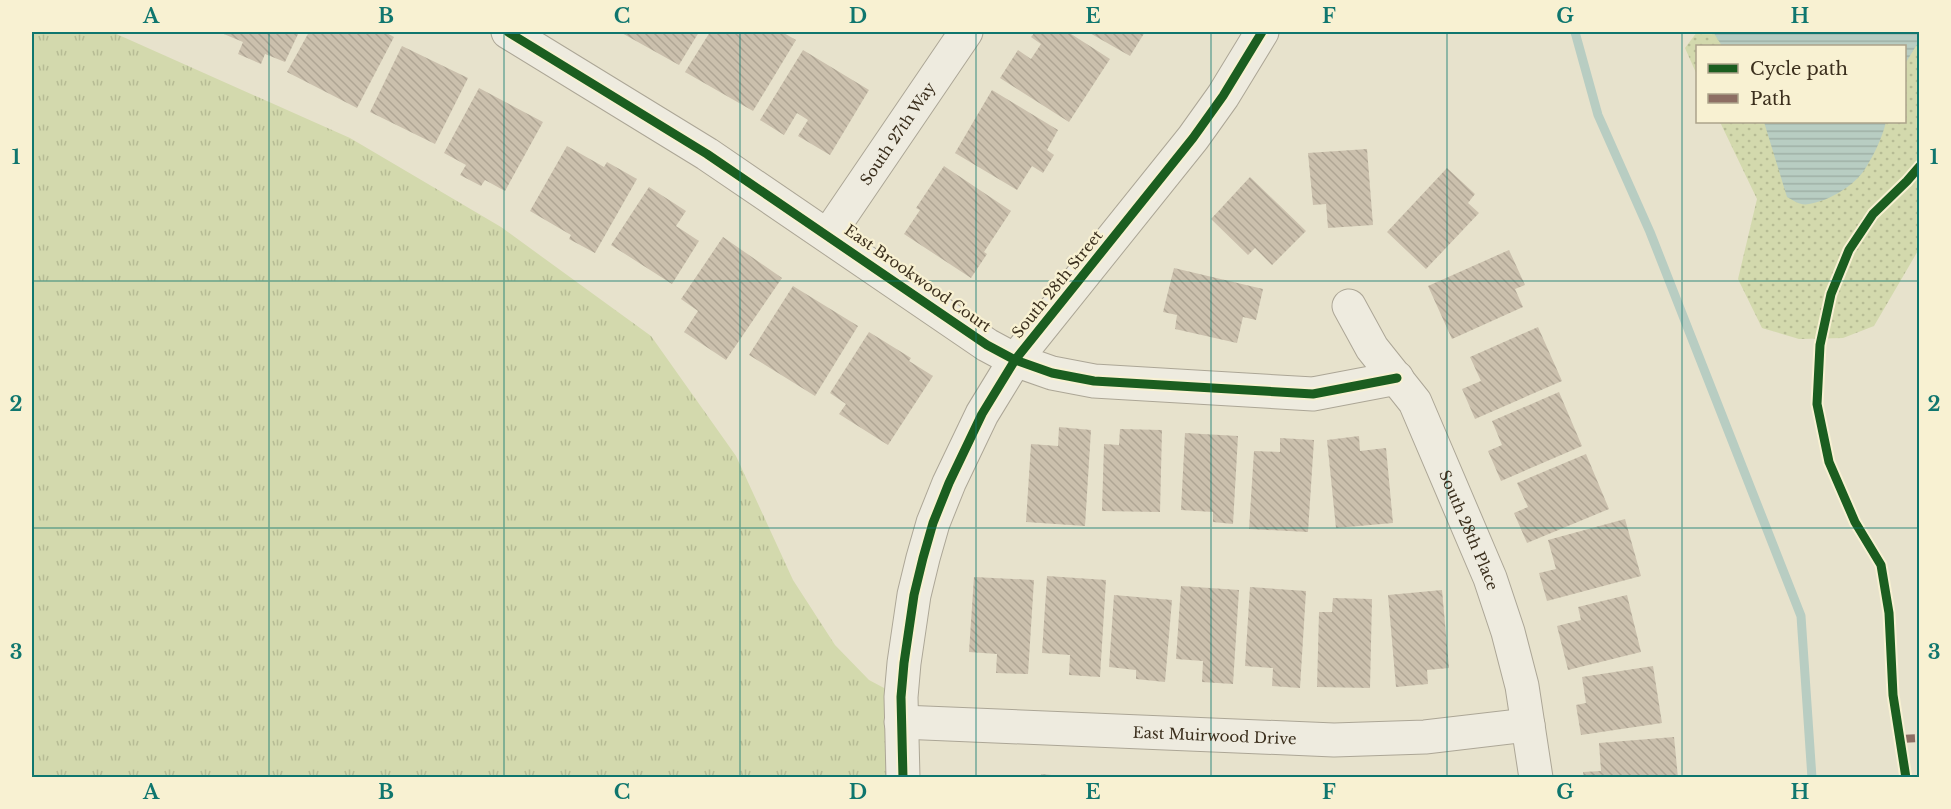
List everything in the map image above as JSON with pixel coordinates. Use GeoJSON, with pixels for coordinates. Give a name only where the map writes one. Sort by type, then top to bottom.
{"type":"FeatureCollection","features":[{"type":"Feature","properties":{"kind":"street","name":"East Brookwood Court"},"geometry":{"type":"LineString","coordinates":[[508,32],[707,154],[987,345],[1015,360],[1052,374],[1094,381],[1313,394],[1397,378]]}},
{"type":"Feature","properties":{"kind":"street","name":"South 27th Way"},"geometry":{"type":"LineString","coordinates":[[828,235],[966,32]]}},
{"type":"Feature","properties":{"kind":"street","name":"South 28th Street"},"geometry":{"type":"LineString","coordinates":[[903,777],[900,722],[904,663],[914,595],[933,523],[948,483],[982,414],[1015,360],[1193,138],[1223,96],[1262,32]]}},
{"type":"Feature","properties":{"kind":"street","name":"South 28th Place"},"geometry":{"type":"LineString","coordinates":[[1349,306],[1372,348],[1415,402],[1490,578],[1508,632],[1522,686],[1536,777]]}},
{"type":"Feature","properties":{"kind":"street","name":"East Muirwood Drive"},"geometry":{"type":"LineString","coordinates":[[900,722],[1334,740],[1425,737],[1528,725]]}},
{"type":"Feature","properties":{"kind":"green space"},"geometry":{"type":"Polygon","coordinates":[[[32,32],[112,32],[350,138],[501,227],[651,336],[736,456],[793,580],[835,645],[869,680],[901,697],[903,777],[32,777],[32,32]]]}},
{"type":"Feature","properties":{"kind":"green space"},"geometry":{"type":"Polygon","coordinates":[[[1697,32],[1919,32],[1919,249],[1874,326],[1843,338],[1799,339],[1762,328],[1738,279],[1757,199],[1720,123],[1906,123],[1906,45],[1696,45],[1696,73],[1685,48],[1697,32]]]}},
{"type":"Feature","properties":{"kind":"shaded area"},"geometry":{"type":"Polygon","coordinates":[[[1713,32],[1919,32],[1919,41],[1906,62],[1906,45],[1721,45],[1713,32]]]}},
{"type":"Feature","properties":{"kind":"shaded area"},"geometry":{"type":"Polygon","coordinates":[[[1764,123],[1886,123],[1875,152],[1865,169],[1848,187],[1833,196],[1806,204],[1798,203],[1787,197],[1764,123]]]}},
{"type":"Feature","properties":{"kind":"building"},"geometry":{"type":"Polygon","coordinates":[[[219,32],[299,32],[285,62],[265,54],[261,64],[238,54],[243,42],[219,32]]]}},
{"type":"Feature","properties":{"kind":"building"},"geometry":{"type":"Polygon","coordinates":[[[309,32],[385,32],[394,37],[357,108],[287,72],[309,32]]]}},
{"type":"Feature","properties":{"kind":"building"},"geometry":{"type":"Polygon","coordinates":[[[620,32],[699,32],[679,65],[620,32]]]}},
{"type":"Feature","properties":{"kind":"building"},"geometry":{"type":"Polygon","coordinates":[[[710,32],[782,32],[796,40],[753,111],[685,72],[710,32]]]}},
{"type":"Feature","properties":{"kind":"building"},"geometry":{"type":"Polygon","coordinates":[[[1035,32],[1068,32],[1110,59],[1069,122],[1000,78],[1018,50],[1031,59],[1041,44],[1031,37],[1035,32]]]}},
{"type":"Feature","properties":{"kind":"building"},"geometry":{"type":"Polygon","coordinates":[[[1088,32],[1145,32],[1130,56],[1088,32]]]}},
{"type":"Feature","properties":{"kind":"building"},"geometry":{"type":"Polygon","coordinates":[[[402,46],[468,78],[435,144],[370,112],[402,46]]]}},
{"type":"Feature","properties":{"kind":"building"},"geometry":{"type":"Polygon","coordinates":[[[803,50],[869,90],[830,155],[798,136],[808,120],[797,113],[784,135],[760,120],[803,50]]]}},
{"type":"Feature","properties":{"kind":"building"},"geometry":{"type":"Polygon","coordinates":[[[479,88],[543,122],[505,191],[485,180],[481,186],[460,175],[466,165],[444,153],[479,88]]]}},
{"type":"Feature","properties":{"kind":"building"},"geometry":{"type":"Polygon","coordinates":[[[992,90],[1058,130],[1047,150],[1054,155],[1043,173],[1032,166],[1017,190],[955,153],[992,90]]]}},
{"type":"Feature","properties":{"kind":"building"},"geometry":{"type":"Polygon","coordinates":[[[567,146],[604,167],[607,162],[637,179],[595,253],[569,239],[571,235],[530,211],[567,146]]]}},
{"type":"Feature","properties":{"kind":"building"},"geometry":{"type":"Polygon","coordinates":[[[1367,149],[1373,225],[1328,228],[1326,204],[1313,205],[1308,153],[1367,149]]]}},
{"type":"Feature","properties":{"kind":"building"},"geometry":{"type":"Polygon","coordinates":[[[944,166],[1011,211],[984,252],[987,254],[971,278],[904,234],[920,210],[916,208],[944,166]]]}},
{"type":"Feature","properties":{"kind":"building"},"geometry":{"type":"Polygon","coordinates":[[[1447,168],[1475,194],[1468,203],[1479,213],[1426,269],[1387,232],[1447,168]]]}},
{"type":"Feature","properties":{"kind":"building"},"geometry":{"type":"Polygon","coordinates":[[[1250,177],[1306,231],[1272,265],[1255,248],[1248,255],[1211,219],[1250,177]]]}},
{"type":"Feature","properties":{"kind":"building"},"geometry":{"type":"Polygon","coordinates":[[[649,187],[686,211],[676,226],[699,241],[672,284],[611,245],[649,187]]]}},
{"type":"Feature","properties":{"kind":"building"},"geometry":{"type":"Polygon","coordinates":[[[723,237],[782,278],[726,360],[684,332],[698,311],[681,299],[723,237]]]}},
{"type":"Feature","properties":{"kind":"building"},"geometry":{"type":"Polygon","coordinates":[[[1509,250],[1525,285],[1515,289],[1523,307],[1452,339],[1428,286],[1509,250]]]}},
{"type":"Feature","properties":{"kind":"building"},"geometry":{"type":"Polygon","coordinates":[[[1174,268],[1263,289],[1256,320],[1243,317],[1237,343],[1175,329],[1177,315],[1163,312],[1174,268]]]}},
{"type":"Feature","properties":{"kind":"building"},"geometry":{"type":"Polygon","coordinates":[[[793,286],[858,326],[815,396],[749,355],[793,286]]]}},
{"type":"Feature","properties":{"kind":"building"},"geometry":{"type":"Polygon","coordinates":[[[1538,327],[1562,381],[1475,419],[1462,389],[1481,381],[1470,357],[1538,327]]]}},
{"type":"Feature","properties":{"kind":"building"},"geometry":{"type":"Polygon","coordinates":[[[869,332],[911,358],[909,361],[933,376],[888,445],[839,414],[846,404],[830,393],[869,332]]]}},
{"type":"Feature","properties":{"kind":"building"},"geometry":{"type":"Polygon","coordinates":[[[1559,392],[1582,446],[1501,481],[1488,451],[1502,445],[1492,421],[1559,392]]]}},
{"type":"Feature","properties":{"kind":"building"},"geometry":{"type":"Polygon","coordinates":[[[1059,427],[1091,430],[1085,526],[1026,522],[1031,444],[1058,446],[1059,427]]]}},
{"type":"Feature","properties":{"kind":"building"},"geometry":{"type":"Polygon","coordinates":[[[1120,429],[1162,430],[1160,512],[1102,511],[1104,444],[1119,445],[1120,429]]]}},
{"type":"Feature","properties":{"kind":"building"},"geometry":{"type":"Polygon","coordinates":[[[1185,433],[1238,436],[1233,524],[1213,522],[1213,512],[1181,510],[1185,433]]]}},
{"type":"Feature","properties":{"kind":"building"},"geometry":{"type":"Polygon","coordinates":[[[1359,436],[1360,451],[1386,448],[1393,523],[1336,528],[1327,440],[1359,436]]]}},
{"type":"Feature","properties":{"kind":"building"},"geometry":{"type":"Polygon","coordinates":[[[1280,438],[1314,440],[1308,532],[1249,529],[1254,451],[1280,452],[1280,438]]]}},
{"type":"Feature","properties":{"kind":"building"},"geometry":{"type":"Polygon","coordinates":[[[1586,454],[1609,509],[1527,543],[1514,513],[1528,507],[1517,483],[1586,454]]]}},
{"type":"Feature","properties":{"kind":"building"},"geometry":{"type":"Polygon","coordinates":[[[1625,519],[1641,576],[1547,601],[1539,573],[1556,569],[1548,540],[1625,519]]]}},
{"type":"Feature","properties":{"kind":"building"},"geometry":{"type":"Polygon","coordinates":[[[1047,576],[1106,580],[1100,677],[1069,675],[1070,655],[1042,653],[1047,576]]]}},
{"type":"Feature","properties":{"kind":"building"},"geometry":{"type":"Polygon","coordinates":[[[974,577],[1034,580],[1028,674],[996,673],[997,654],[969,652],[974,577]]]}},
{"type":"Feature","properties":{"kind":"building"},"geometry":{"type":"Polygon","coordinates":[[[1181,586],[1239,590],[1233,684],[1202,682],[1203,661],[1176,659],[1181,586]]]}},
{"type":"Feature","properties":{"kind":"building"},"geometry":{"type":"Polygon","coordinates":[[[1250,587],[1306,591],[1300,688],[1272,686],[1273,668],[1245,666],[1250,587]]]}},
{"type":"Feature","properties":{"kind":"building"},"geometry":{"type":"Polygon","coordinates":[[[1442,590],[1449,668],[1427,670],[1428,684],[1396,687],[1388,595],[1442,590]]]}},
{"type":"Feature","properties":{"kind":"building"},"geometry":{"type":"Polygon","coordinates":[[[1114,595],[1172,600],[1165,682],[1136,679],[1136,670],[1109,667],[1114,595]]]}},
{"type":"Feature","properties":{"kind":"building"},"geometry":{"type":"Polygon","coordinates":[[[1627,595],[1641,652],[1568,670],[1557,626],[1581,620],[1578,607],[1627,595]]]}},
{"type":"Feature","properties":{"kind":"building"},"geometry":{"type":"Polygon","coordinates":[[[1333,598],[1372,599],[1370,688],[1317,687],[1319,612],[1332,612],[1333,598]]]}},
{"type":"Feature","properties":{"kind":"building"},"geometry":{"type":"Polygon","coordinates":[[[1653,666],[1662,723],[1581,735],[1576,705],[1586,703],[1582,677],[1653,666]]]}},
{"type":"Feature","properties":{"kind":"building"},"geometry":{"type":"Polygon","coordinates":[[[1674,737],[1678,778],[1584,778],[1583,772],[1601,771],[1599,743],[1674,737]]]}},
{"type":"Feature","properties":{"kind":"building"},"geometry":{"type":"Polygon","coordinates":[[[1041,774],[1062,776],[1062,778],[1041,778],[1041,774]]]}},
{"type":"Feature","properties":{"kind":"waterway"},"geometry":{"type":"LineString","coordinates":[[1575,32],[1598,115],[1650,232],[1801,616],[1812,778]]}},
{"type":"Feature","properties":{"kind":"marked path"},"geometry":{"type":"LineString","coordinates":[[1900,739],[1920,738]]}},
{"type":"Feature","properties":{"kind":"cycle path"},"geometry":{"type":"LineString","coordinates":[[508,32],[707,154],[987,345],[1015,360],[1052,373],[1094,381],[1313,394],[1397,378]]}},
{"type":"Feature","properties":{"kind":"cycle path"},"geometry":{"type":"LineString","coordinates":[[903,778],[901,697],[914,595],[933,523],[949,483],[982,414],[1015,360],[1193,138],[1223,96],[1262,32]]}},
{"type":"Feature","properties":{"kind":"cycle path"},"geometry":{"type":"LineString","coordinates":[[1906,778],[1893,695],[1889,613],[1881,565],[1855,522],[1829,462],[1817,404],[1820,345],[1831,294],[1849,250],[1873,214],[1920,166]]}}]}
